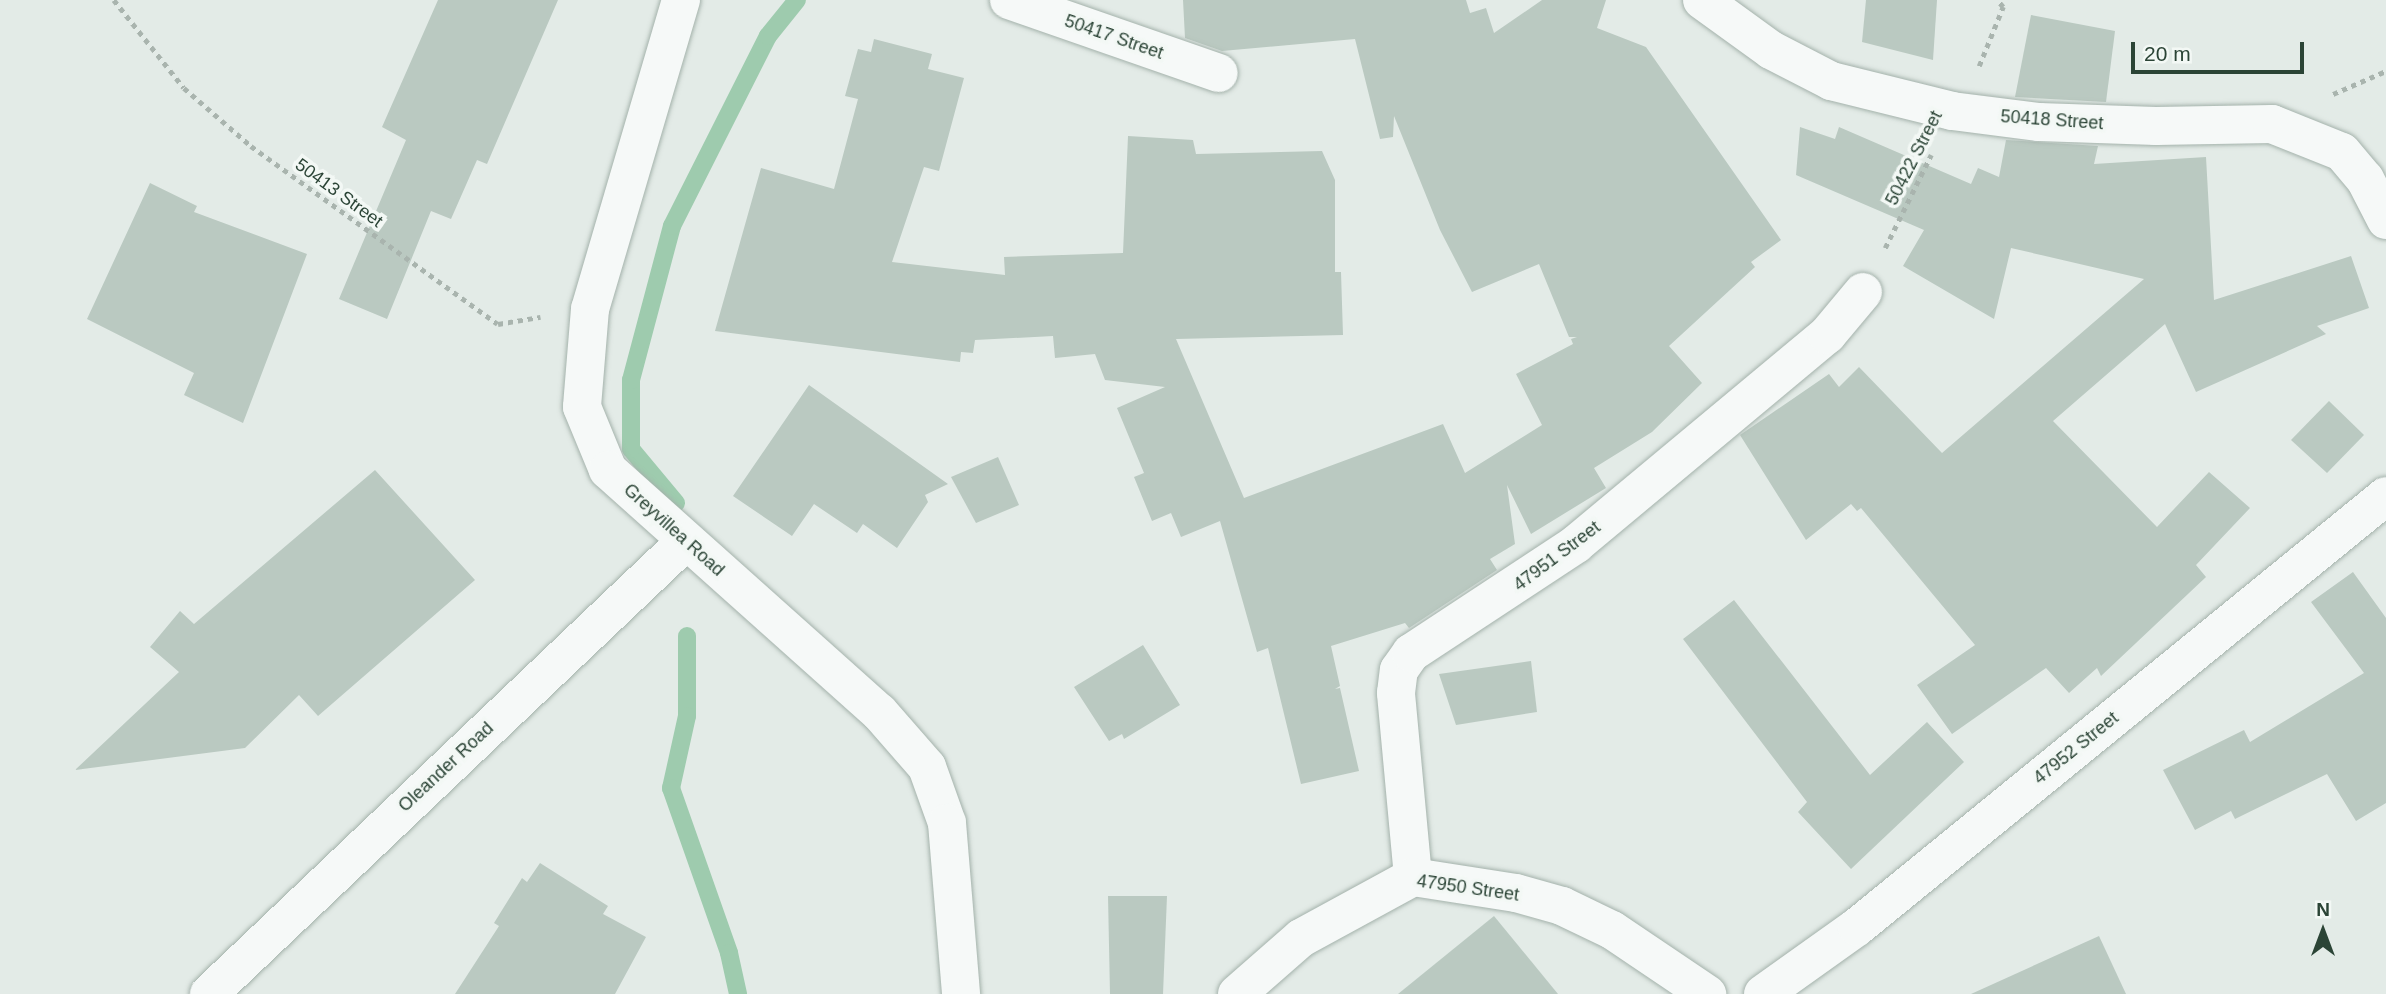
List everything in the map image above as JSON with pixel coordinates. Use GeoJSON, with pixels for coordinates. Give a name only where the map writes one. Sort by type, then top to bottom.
{"type":"FeatureCollection","features":[{"type":"Feature","properties":{"kind":"street","name":"Greyvillea Road"},"geometry":{"type":"LineString","coordinates":[[681,0],[590,309],[582,407],[592,440],[608,470],[685,542],[879,712],[927,767],[947,823],[961,994]]}},
{"type":"Feature","properties":{"kind":"street","name":"50417 Street"},"geometry":{"type":"LineString","coordinates":[[1009,0],[1219,72]]}},
{"type":"Feature","properties":{"kind":"street","name":"50418 Street"},"geometry":{"type":"LineString","coordinates":[[1702,0],[1771,50],[1831,81],[1952,111],[2039,122],[2157,127],[2272,124],[2342,152],[2365,180],[2386,220]]}},
{"type":"Feature","properties":{"kind":"street","name":"47951 Street"},"geometry":{"type":"LineString","coordinates":[[1413,877],[1396,693],[1399,670],[1411,653],[1576,544],[1792,366],[1827,335],[1863,292]]}},
{"type":"Feature","properties":{"kind":"street","name":"47952 Street"},"geometry":{"type":"LineString","coordinates":[[1763,994],[1857,927],[2386,496]]}},
{"type":"Feature","properties":{"kind":"street","name":"Oleander Road"},"geometry":{"type":"LineString","coordinates":[[209,994],[685,542]]}},
{"type":"Feature","properties":{"kind":"street","name":"47950 Street"},"geometry":{"type":"LineString","coordinates":[[1237,994],[1301,938],[1413,877],[1516,893],[1562,906],[1612,930],[1707,994]]}},
{"type":"Feature","properties":{"kind":"path","name":"50413 Street"},"geometry":{"type":"LineString","coordinates":[[114,0],[184,88],[251,146],[468,306],[498,324],[590,309]]}},
{"type":"Feature","properties":{"kind":"path","name":"50422 Street"},"geometry":{"type":"LineString","coordinates":[[1863,292],[1952,111],[1964,102],[2003,7],[1997,0]]}},
{"type":"Feature","properties":{"kind":"building"},"geometry":{"type":"Polygon","coordinates":[[[438,0],[558,0],[487,164],[477,160],[451,219],[431,211],[387,319],[339,299],[406,140],[382,127],[438,0]]]}},
{"type":"Feature","properties":{"kind":"building"},"geometry":{"type":"Polygon","coordinates":[[[1183,0],[1466,0],[1470,13],[1486,8],[1494,33],[1542,0],[1606,0],[1597,28],[1646,47],[1781,240],[1751,262],[1755,267],[1669,346],[1702,383],[1652,432],[1594,468],[1606,488],[1531,534],[1507,485],[1515,544],[1490,559],[1497,570],[1409,628],[1405,623],[1331,646],[1340,686],[1335,689],[1340,688],[1359,771],[1301,784],[1268,648],[1257,652],[1220,521],[1181,537],[1171,513],[1152,521],[1134,477],[1144,473],[1117,408],[1165,387],[1105,380],[1095,354],[1055,358],[1053,336],[975,340],[973,353],[961,352],[960,362],[715,331],[761,168],[834,189],[858,99],[845,96],[858,49],[871,52],[874,39],[932,54],[928,69],[964,78],[939,171],[924,167],[892,262],[1005,275],[1004,257],[1123,253],[1128,136],[1193,140],[1196,154],[1322,151],[1335,180],[1335,272],[1341,272],[1343,335],[1176,339],[1244,498],[1443,424],[1465,473],[1542,425],[1516,374],[1573,344],[1571,339],[1577,337],[1569,337],[1539,264],[1472,292],[1440,230],[1394,116],[1393,137],[1380,139],[1355,39],[1222,51],[1185,38],[1183,0]]]}},
{"type":"Feature","properties":{"kind":"building"},"geometry":{"type":"Polygon","coordinates":[[[1866,0],[1937,0],[1933,60],[1862,42],[1866,0]]]}},
{"type":"Feature","properties":{"kind":"building"},"geometry":{"type":"Polygon","coordinates":[[[2031,15],[2115,31],[2106,102],[2015,97],[2031,15]]]}},
{"type":"Feature","properties":{"kind":"building"},"geometry":{"type":"Polygon","coordinates":[[[1800,127],[1835,139],[1839,127],[1971,184],[1978,168],[1999,177],[2006,140],[2098,146],[2094,164],[2206,157],[2214,300],[2351,256],[2369,308],[2317,326],[2326,334],[2196,392],[2165,324],[2053,421],[2157,527],[2209,472],[2250,508],[2196,565],[2206,577],[2101,676],[2097,668],[2069,693],[2046,668],[1952,734],[1917,685],[1975,645],[1861,508],[1857,511],[1851,504],[1806,540],[1740,435],[1829,374],[1839,387],[1859,367],[1942,453],[2144,279],[2011,248],[1994,319],[1903,266],[1924,230],[1796,175],[1800,127]]]}},
{"type":"Feature","properties":{"kind":"building"},"geometry":{"type":"Polygon","coordinates":[[[150,183],[197,206],[194,212],[307,254],[243,423],[184,395],[194,373],[87,319],[150,183]]]}},
{"type":"Feature","properties":{"kind":"building"},"geometry":{"type":"Polygon","coordinates":[[[809,385],[948,484],[925,495],[928,502],[897,548],[863,524],[857,533],[814,504],[792,536],[733,496],[809,385]]]}},
{"type":"Feature","properties":{"kind":"building"},"geometry":{"type":"Polygon","coordinates":[[[2329,401],[2364,435],[2327,473],[2291,440],[2329,401]]]}},
{"type":"Feature","properties":{"kind":"building"},"geometry":{"type":"Polygon","coordinates":[[[998,457],[1019,505],[976,523],[951,477],[998,457]]]}},
{"type":"Feature","properties":{"kind":"building"},"geometry":{"type":"Polygon","coordinates":[[[375,470],[475,580],[318,716],[299,695],[245,748],[75,770],[179,672],[150,647],[180,611],[194,624],[375,470]]]}},
{"type":"Feature","properties":{"kind":"building"},"geometry":{"type":"Polygon","coordinates":[[[2353,572],[2386,618],[2386,803],[2356,821],[2327,774],[2235,819],[2231,811],[2195,830],[2163,770],[2244,730],[2250,742],[2364,673],[2311,602],[2353,572]]]}},
{"type":"Feature","properties":{"kind":"building"},"geometry":{"type":"Polygon","coordinates":[[[1734,600],[1870,775],[1927,722],[1964,762],[1851,869],[1798,812],[1807,802],[1683,639],[1734,600]]]}},
{"type":"Feature","properties":{"kind":"building"},"geometry":{"type":"Polygon","coordinates":[[[1143,645],[1180,705],[1124,739],[1122,734],[1109,741],[1074,687],[1143,645]]]}},
{"type":"Feature","properties":{"kind":"building"},"geometry":{"type":"Polygon","coordinates":[[[1531,661],[1537,712],[1456,725],[1439,674],[1531,661]]]}},
{"type":"Feature","properties":{"kind":"building"},"geometry":{"type":"Polygon","coordinates":[[[540,863],[608,906],[603,914],[646,937],[615,994],[455,994],[499,926],[494,923],[522,878],[527,882],[540,863]]]}},
{"type":"Feature","properties":{"kind":"building"},"geometry":{"type":"Polygon","coordinates":[[[1108,896],[1167,896],[1163,994],[1110,994],[1108,896]]]}},
{"type":"Feature","properties":{"kind":"building"},"geometry":{"type":"Polygon","coordinates":[[[1494,916],[1558,994],[1398,994],[1494,916]]]}},
{"type":"Feature","properties":{"kind":"building"},"geometry":{"type":"Polygon","coordinates":[[[2099,936],[2126,994],[1971,994],[2099,936]]]}},
{"type":"Feature","properties":{"kind":"waterway"},"geometry":{"type":"LineString","coordinates":[[676,503],[631,449],[631,380],[672,226],[768,36],[797,0]]}},
{"type":"Feature","properties":{"kind":"waterway"},"geometry":{"type":"LineString","coordinates":[[687,636],[687,716],[671,788],[729,953],[738,994]]}}]}
